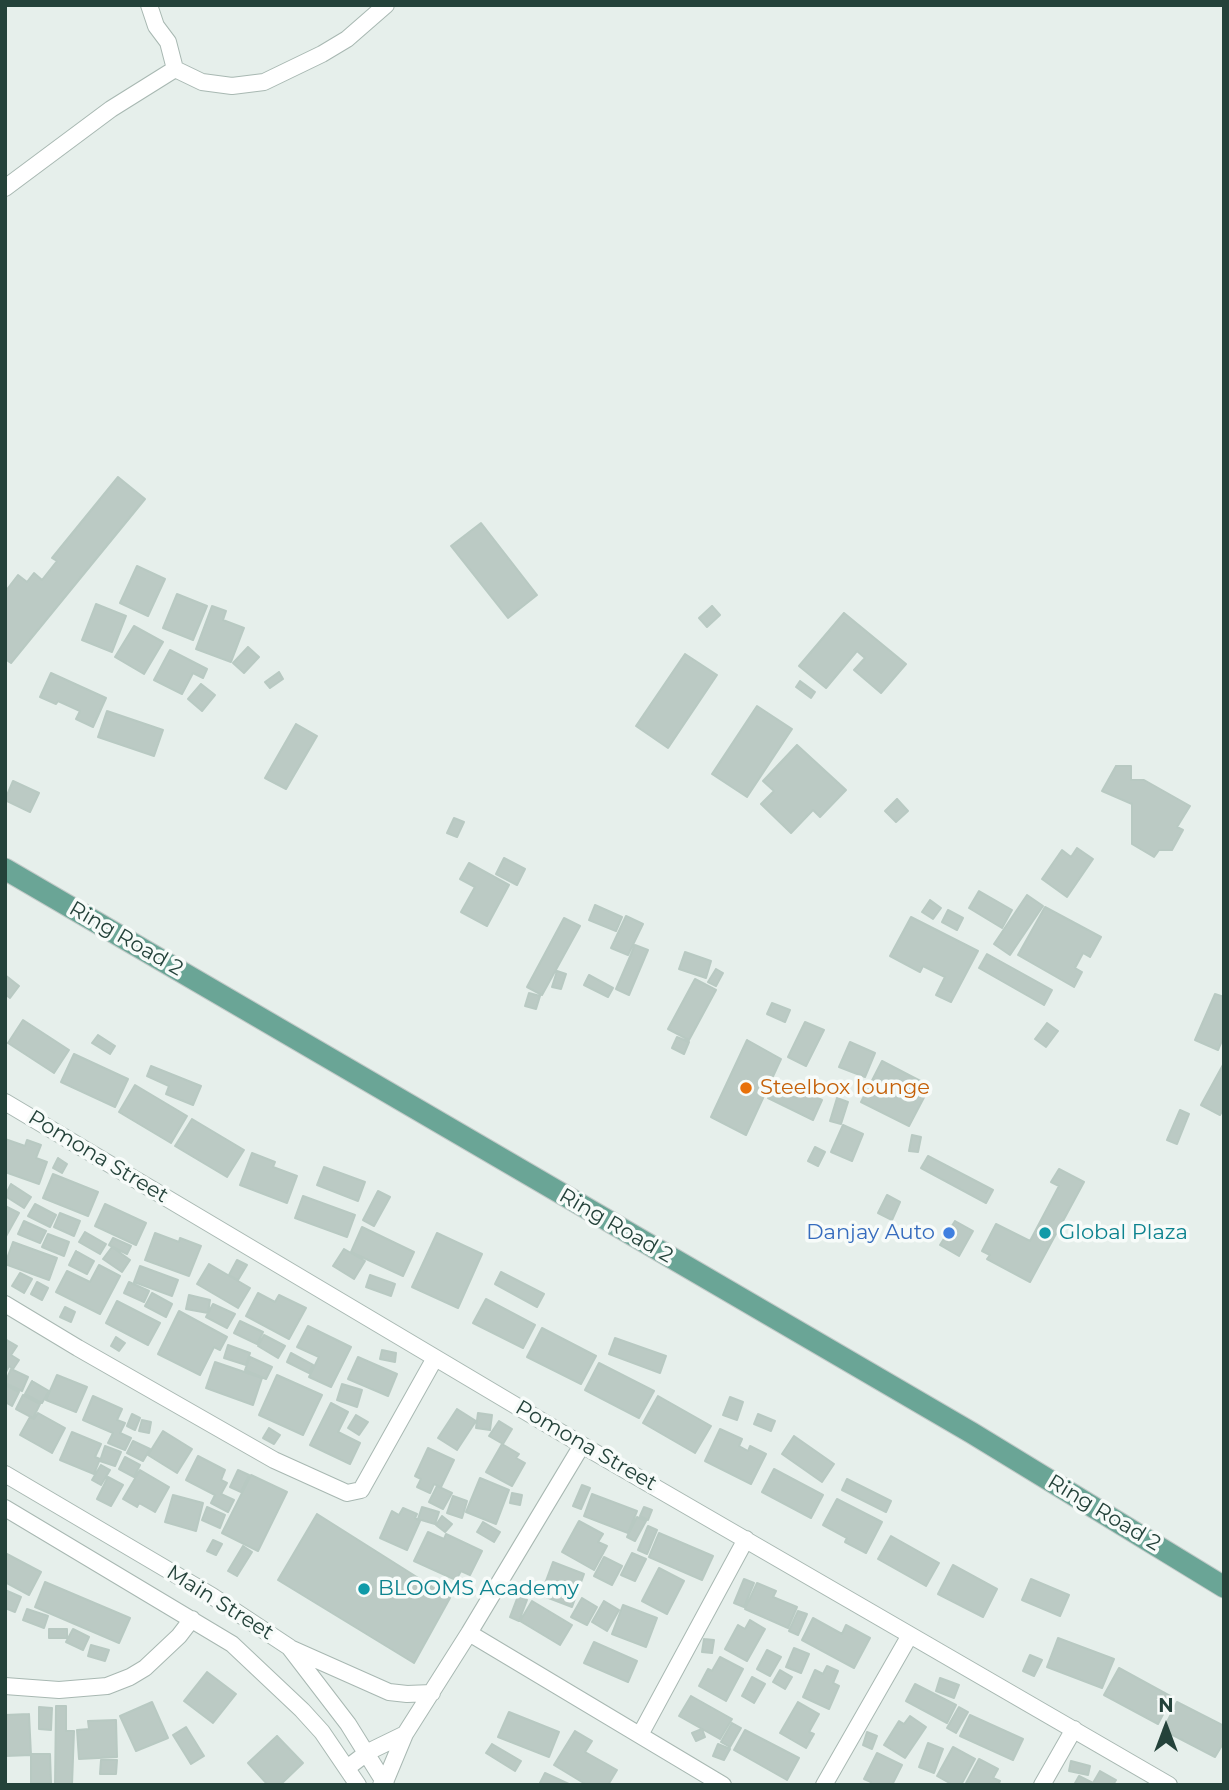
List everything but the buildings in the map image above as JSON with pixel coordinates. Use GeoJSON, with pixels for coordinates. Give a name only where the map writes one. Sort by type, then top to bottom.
{"type":"FeatureCollection","features":[{"type":"Feature","properties":{"kind":"main road","name":"Ring Road 2"},"geometry":{"type":"LineString","coordinates":[[5,869],[972,1433],[1224,1587]]}},
{"type":"Feature","properties":{"kind":"street"},"geometry":{"type":"LineString","coordinates":[[149,5],[156,26],[168,42],[174,69]]}},
{"type":"Feature","properties":{"kind":"street"},"geometry":{"type":"LineString","coordinates":[[174,69],[202,82],[232,86],[264,82],[323,54],[347,39],[386,5]]}},
{"type":"Feature","properties":{"kind":"street"},"geometry":{"type":"LineString","coordinates":[[5,188],[111,108],[174,69]]}},
{"type":"Feature","properties":{"kind":"street","name":"Pomona Street"},"geometry":{"type":"LineString","coordinates":[[5,1102],[582,1445],[1169,1785]]}},
{"type":"Feature","properties":{"kind":"street"},"geometry":{"type":"LineString","coordinates":[[5,1304],[274,1460],[347,1493],[361,1490],[435,1358]]}},
{"type":"Feature","properties":{"kind":"street"},"geometry":{"type":"LineString","coordinates":[[384,1784],[405,1734],[582,1445]]}},
{"type":"Feature","properties":{"kind":"street","name":"Main Street"},"geometry":{"type":"LineString","coordinates":[[5,1474],[212,1596],[289,1647],[368,1752],[384,1784]]}},
{"type":"Feature","properties":{"kind":"street","name":"Main Street"},"geometry":{"type":"LineString","coordinates":[[5,1508],[232,1644],[275,1682],[322,1732],[358,1785]]}},
{"type":"Feature","properties":{"kind":"street"},"geometry":{"type":"LineString","coordinates":[[640,1735],[746,1539]]}},
{"type":"Feature","properties":{"kind":"street"},"geometry":{"type":"LineString","coordinates":[[5,1686],[84,1689],[119,1681],[130,1677],[160,1655],[192,1619]]}},
{"type":"Feature","properties":{"kind":"street"},"geometry":{"type":"LineString","coordinates":[[469,1633],[723,1785]]}},
{"type":"Feature","properties":{"kind":"street"},"geometry":{"type":"LineString","coordinates":[[824,1785],[910,1635]]}},
{"type":"Feature","properties":{"kind":"street"},"geometry":{"type":"LineString","coordinates":[[289,1647],[389,1692],[432,1693]]}},
{"type":"Feature","properties":{"kind":"street"},"geometry":{"type":"LineString","coordinates":[[1042,1785],[1074,1729]]}},
{"type":"Feature","properties":{"kind":"street"},"geometry":{"type":"LineString","coordinates":[[347,1768],[368,1752],[405,1734]]}},
{"type":"Feature","properties":{"kind":"place","name":"Steelbox lounge"},"geometry":{"type":"Point","coordinates":[746,1088]}},
{"type":"Feature","properties":{"kind":"place","name":"Danjay Auto"},"geometry":{"type":"Point","coordinates":[949,1233]}},
{"type":"Feature","properties":{"kind":"place","name":"Global Plaza"},"geometry":{"type":"Point","coordinates":[1045,1233]}},
{"type":"Feature","properties":{"kind":"place","name":"BLOOMS Academy"},"geometry":{"type":"Point","coordinates":[364,1589]}}]}
